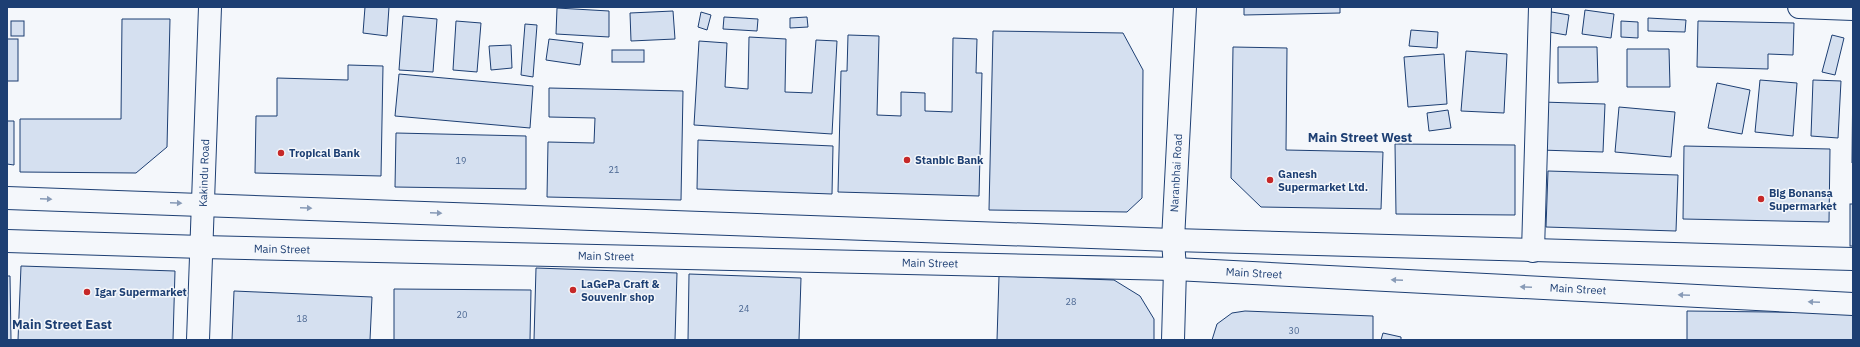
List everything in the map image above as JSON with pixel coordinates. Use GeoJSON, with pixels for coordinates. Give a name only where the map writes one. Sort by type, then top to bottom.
{"type":"FeatureCollection","features":[{"type":"Feature","properties":{"kind":"street","name":"Kakindu Road"},"geometry":{"type":"LineString","coordinates":[[198,340],[210,7]]}},
{"type":"Feature","properties":{"kind":"street","name":"Naranbhai Road"},"geometry":{"type":"LineString","coordinates":[[1173,340],[1175,268],[1173,240],[1184,7]]}},
{"type":"Feature","properties":{"kind":"street"},"geometry":{"type":"LineString","coordinates":[[1533,251],[1540,7]]}},
{"type":"Feature","properties":{"kind":"street"},"geometry":{"type":"LineString","coordinates":[[1799,7],[1853,9]]}},
{"type":"Feature","properties":{"kind":"street"},"geometry":{"type":"LineString","coordinates":[[7,198],[1173,240],[1533,251],[1853,258]]}},
{"type":"Feature","properties":{"kind":"street","name":"Main Street"},"geometry":{"type":"LineString","coordinates":[[7,241],[202,247],[1175,268],[1853,304]]}},
{"type":"Feature","properties":{"kind":"building"},"geometry":{"type":"Polygon","coordinates":[[[365,7],[389,7],[387,36],[363,33],[365,7]]]}},
{"type":"Feature","properties":{"kind":"building"},"geometry":{"type":"Polygon","coordinates":[[[1244,7],[1340,7],[1340,13],[1244,15],[1244,7]]]}},
{"type":"Feature","properties":{"kind":"building"},"geometry":{"type":"Polygon","coordinates":[[[557,8],[609,11],[609,37],[556,34],[557,8]]]}},
{"type":"Feature","properties":{"kind":"building"},"geometry":{"type":"Polygon","coordinates":[[[1585,10],[1614,14],[1611,38],[1582,34],[1585,10]]]}},
{"type":"Feature","properties":{"kind":"building"},"geometry":{"type":"Polygon","coordinates":[[[673,11],[675,39],[631,41],[630,13],[673,11]]]}},
{"type":"Feature","properties":{"kind":"building"},"geometry":{"type":"Polygon","coordinates":[[[1546,11],[1569,15],[1566,35],[1543,31],[1546,11]]]}},
{"type":"Feature","properties":{"kind":"building"},"geometry":{"type":"Polygon","coordinates":[[[701,12],[711,15],[707,30],[698,27],[701,12]]]}},
{"type":"Feature","properties":{"kind":"building"},"geometry":{"type":"Polygon","coordinates":[[[403,16],[437,19],[433,72],[399,70],[403,16]]]}},
{"type":"Feature","properties":{"kind":"building"},"geometry":{"type":"Polygon","coordinates":[[[724,17],[758,19],[757,31],[723,29],[724,17]]]}},
{"type":"Feature","properties":{"kind":"building"},"geometry":{"type":"Polygon","coordinates":[[[807,17],[808,27],[790,28],[790,18],[807,17]]]}},
{"type":"Feature","properties":{"kind":"building"},"geometry":{"type":"Polygon","coordinates":[[[1648,18],[1686,20],[1685,32],[1648,31],[1648,18]]]}},
{"type":"Feature","properties":{"kind":"building"},"geometry":{"type":"Polygon","coordinates":[[[122,19],[170,19],[167,147],[136,173],[20,172],[20,119],[121,119],[122,19]]]}},
{"type":"Feature","properties":{"kind":"building"},"geometry":{"type":"Polygon","coordinates":[[[11,21],[24,21],[24,36],[11,36],[11,21]]]}},
{"type":"Feature","properties":{"kind":"building"},"geometry":{"type":"Polygon","coordinates":[[[456,21],[481,23],[477,72],[453,70],[456,21]]]}},
{"type":"Feature","properties":{"kind":"building"},"geometry":{"type":"Polygon","coordinates":[[[1621,21],[1638,22],[1638,38],[1621,37],[1621,21]]]}},
{"type":"Feature","properties":{"kind":"building"},"geometry":{"type":"Polygon","coordinates":[[[1698,21],[1794,23],[1793,55],[1768,54],[1768,69],[1697,67],[1698,21]]]}},
{"type":"Feature","properties":{"kind":"building"},"geometry":{"type":"Polygon","coordinates":[[[525,24],[537,25],[533,77],[521,75],[525,24]]]}},
{"type":"Feature","properties":{"kind":"building"},"geometry":{"type":"Polygon","coordinates":[[[1411,30],[1438,32],[1437,48],[1409,46],[1411,30]]]}},
{"type":"Feature","properties":{"kind":"building"},"geometry":{"type":"Polygon","coordinates":[[[993,31],[1123,33],[1143,70],[1142,198],[1127,212],[989,210],[993,31]]]}},
{"type":"Feature","properties":{"kind":"building"},"geometry":{"type":"Polygon","coordinates":[[[848,35],[879,36],[877,115],[901,116],[901,92],[925,93],[925,111],[952,112],[953,38],[977,39],[976,73],[982,73],[979,196],[838,192],[841,71],[847,71],[848,35]]]}},
{"type":"Feature","properties":{"kind":"building"},"geometry":{"type":"Polygon","coordinates":[[[1832,35],[1844,38],[1835,75],[1822,72],[1832,35]]]}},
{"type":"Feature","properties":{"kind":"building"},"geometry":{"type":"Polygon","coordinates":[[[749,37],[786,39],[785,92],[812,93],[816,40],[837,41],[832,134],[694,125],[699,41],[727,43],[725,87],[748,89],[749,37]]]}},
{"type":"Feature","properties":{"kind":"building"},"geometry":{"type":"Polygon","coordinates":[[[7,39],[18,39],[18,81],[7,81],[7,39]]]}},
{"type":"Feature","properties":{"kind":"building"},"geometry":{"type":"Polygon","coordinates":[[[549,39],[583,43],[580,65],[546,60],[549,39]]]}},
{"type":"Feature","properties":{"kind":"building"},"geometry":{"type":"Polygon","coordinates":[[[511,45],[512,68],[491,70],[489,46],[511,45]]]}},
{"type":"Feature","properties":{"kind":"building"},"geometry":{"type":"Polygon","coordinates":[[[1233,47],[1287,48],[1286,150],[1383,152],[1381,209],[1261,207],[1231,178],[1233,47]]]}},
{"type":"Feature","properties":{"kind":"building"},"geometry":{"type":"Polygon","coordinates":[[[1558,47],[1597,47],[1598,82],[1558,83],[1558,47]]]}},
{"type":"Feature","properties":{"kind":"building"},"geometry":{"type":"Polygon","coordinates":[[[1627,49],[1669,49],[1670,87],[1627,87],[1627,49]]]}},
{"type":"Feature","properties":{"kind":"building"},"geometry":{"type":"Polygon","coordinates":[[[612,50],[644,50],[644,62],[612,62],[612,50]]]}},
{"type":"Feature","properties":{"kind":"building"},"geometry":{"type":"Polygon","coordinates":[[[1466,51],[1507,54],[1504,113],[1461,111],[1466,51]]]}},
{"type":"Feature","properties":{"kind":"building"},"geometry":{"type":"Polygon","coordinates":[[[1444,54],[1447,104],[1408,107],[1404,57],[1444,54]]]}},
{"type":"Feature","properties":{"kind":"building"},"geometry":{"type":"Polygon","coordinates":[[[348,65],[383,66],[381,176],[255,173],[256,116],[277,116],[277,78],[348,80],[348,65]]]}},
{"type":"Feature","properties":{"kind":"building"},"geometry":{"type":"Polygon","coordinates":[[[1853,65],[1853,163],[1852,163],[1853,65]]]}},
{"type":"Feature","properties":{"kind":"building"},"geometry":{"type":"Polygon","coordinates":[[[399,74],[533,86],[530,128],[395,116],[399,74]]]}},
{"type":"Feature","properties":{"kind":"building"},"geometry":{"type":"Polygon","coordinates":[[[1760,80],[1797,83],[1793,136],[1755,132],[1760,80]]]}},
{"type":"Feature","properties":{"kind":"building"},"geometry":{"type":"Polygon","coordinates":[[[1813,80],[1841,81],[1838,138],[1811,136],[1813,80]]]}},
{"type":"Feature","properties":{"kind":"building"},"geometry":{"type":"Polygon","coordinates":[[[1717,83],[1750,90],[1742,134],[1708,128],[1717,83]]]}},
{"type":"Feature","properties":{"kind":"building"},"geometry":{"type":"Polygon","coordinates":[[[549,88],[683,91],[681,200],[547,197],[548,142],[594,143],[595,118],[549,117],[549,88]]]}},
{"type":"Feature","properties":{"kind":"building"},"geometry":{"type":"Polygon","coordinates":[[[1542,102],[1605,104],[1603,152],[1540,150],[1542,102]]]}},
{"type":"Feature","properties":{"kind":"building"},"geometry":{"type":"Polygon","coordinates":[[[1619,107],[1675,112],[1671,157],[1615,152],[1619,107]]]}},
{"type":"Feature","properties":{"kind":"building"},"geometry":{"type":"Polygon","coordinates":[[[1448,110],[1451,128],[1429,131],[1427,113],[1448,110]]]}},
{"type":"Feature","properties":{"kind":"building"},"geometry":{"type":"Polygon","coordinates":[[[7,121],[14,121],[14,165],[7,164],[7,121]]]}},
{"type":"Feature","properties":{"kind":"building"},"geometry":{"type":"Polygon","coordinates":[[[396,133],[526,136],[526,189],[395,187],[396,133]]]}},
{"type":"Feature","properties":{"kind":"building"},"geometry":{"type":"Polygon","coordinates":[[[698,140],[833,146],[832,194],[697,189],[698,140]]]}},
{"type":"Feature","properties":{"kind":"building"},"geometry":{"type":"Polygon","coordinates":[[[1395,144],[1515,145],[1515,215],[1396,214],[1395,144]]]}},
{"type":"Feature","properties":{"kind":"building"},"geometry":{"type":"Polygon","coordinates":[[[1684,146],[1830,149],[1829,222],[1683,219],[1684,146]]]}},
{"type":"Feature","properties":{"kind":"building"},"geometry":{"type":"Polygon","coordinates":[[[1548,171],[1678,175],[1676,231],[1546,227],[1548,171]]]}},
{"type":"Feature","properties":{"kind":"building"},"geometry":{"type":"Polygon","coordinates":[[[1850,204],[1853,204],[1853,246],[1850,246],[1850,204]]]}},
{"type":"Feature","properties":{"kind":"building"},"geometry":{"type":"Polygon","coordinates":[[[21,266],[175,271],[173,340],[18,340],[21,266]]]}},
{"type":"Feature","properties":{"kind":"building"},"geometry":{"type":"Polygon","coordinates":[[[536,268],[677,273],[675,340],[534,340],[536,268]]]}},
{"type":"Feature","properties":{"kind":"building"},"geometry":{"type":"Polygon","coordinates":[[[689,274],[801,278],[799,340],[688,340],[689,274]]]}},
{"type":"Feature","properties":{"kind":"building"},"geometry":{"type":"Polygon","coordinates":[[[7,276],[10,276],[11,340],[7,340],[7,276]]]}},
{"type":"Feature","properties":{"kind":"building"},"geometry":{"type":"Polygon","coordinates":[[[999,276],[1114,280],[1140,296],[1154,319],[1154,340],[997,340],[999,276]]]}},
{"type":"Feature","properties":{"kind":"building"},"geometry":{"type":"Polygon","coordinates":[[[394,289],[531,290],[530,340],[394,340],[394,289]]]}},
{"type":"Feature","properties":{"kind":"building"},"geometry":{"type":"Polygon","coordinates":[[[234,291],[372,297],[370,340],[232,340],[234,291]]]}},
{"type":"Feature","properties":{"kind":"building"},"geometry":{"type":"Polygon","coordinates":[[[1245,311],[1373,316],[1373,340],[1212,340],[1217,324],[1232,313],[1245,311]]]}},
{"type":"Feature","properties":{"kind":"building"},"geometry":{"type":"Polygon","coordinates":[[[1687,311],[1853,313],[1853,340],[1687,340],[1687,311]]]}},
{"type":"Feature","properties":{"kind":"building"},"geometry":{"type":"Polygon","coordinates":[[[1383,333],[1401,337],[1401,340],[1381,340],[1383,333]]]}},
{"type":"Feature","properties":{"kind":"place","name":"Tropical Bank"},"geometry":{"type":"Point","coordinates":[281,153]}},
{"type":"Feature","properties":{"kind":"place","name":"Stanbic Bank"},"geometry":{"type":"Point","coordinates":[907,160]}},
{"type":"Feature","properties":{"kind":"place","name":"Ganesh Supermarket Ltd."},"geometry":{"type":"Point","coordinates":[1270,180]}},
{"type":"Feature","properties":{"kind":"place","name":"Big Bonansa Supermarket"},"geometry":{"type":"Point","coordinates":[1761,199]}},
{"type":"Feature","properties":{"kind":"place","name":"LaGePa Craft & Souvenir shop"},"geometry":{"type":"Point","coordinates":[573,290]}},
{"type":"Feature","properties":{"kind":"place","name":"Igar Supermarket"},"geometry":{"type":"Point","coordinates":[87,292]}},
{"type":"Feature","properties":{"kind":"district","name":"Main Street West"},"geometry":{"type":"Point","coordinates":[1360,137]}},
{"type":"Feature","properties":{"kind":"district","name":"Main Street East"},"geometry":{"type":"Point","coordinates":[62,324]}}]}
